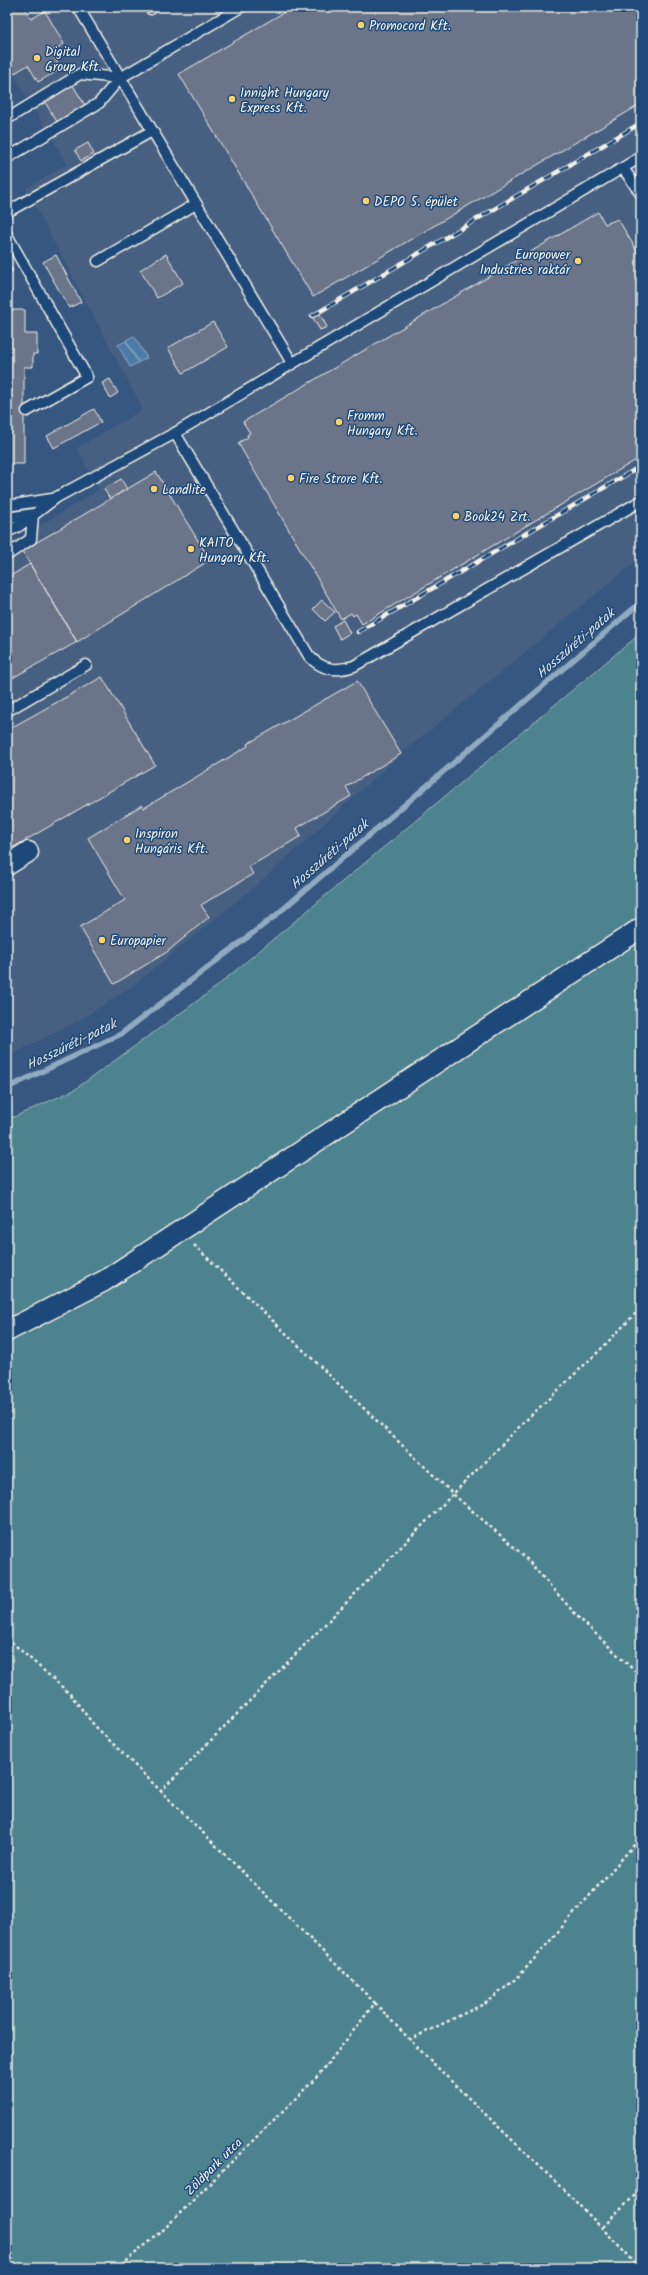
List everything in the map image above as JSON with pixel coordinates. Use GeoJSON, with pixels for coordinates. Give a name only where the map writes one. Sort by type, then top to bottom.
{"type":"FeatureCollection","features":[{"type":"Feature","properties":{"kind":"street"},"geometry":{"type":"LineString","coordinates":[[7,865],[28,852]]}},
{"type":"Feature","properties":{"kind":"street"},"geometry":{"type":"LineString","coordinates":[[7,1331],[104,1281],[181,1232],[641,928]]}},
{"type":"Feature","properties":{"kind":"lane"},"geometry":{"type":"LineString","coordinates":[[78,7],[292,363]]}},
{"type":"Feature","properties":{"kind":"lane"},"geometry":{"type":"LineString","coordinates":[[7,158],[99,103],[120,78],[241,7]]}},
{"type":"Feature","properties":{"kind":"lane"},"geometry":{"type":"LineString","coordinates":[[7,119],[80,74],[120,78]]}},
{"type":"Feature","properties":{"kind":"lane"},"geometry":{"type":"LineString","coordinates":[[7,212],[152,132]]}},
{"type":"Feature","properties":{"kind":"lane"},"geometry":{"type":"LineString","coordinates":[[7,532],[19,526],[33,514],[58,497],[175,433],[641,157]]}},
{"type":"Feature","properties":{"kind":"lane"},"geometry":{"type":"LineString","coordinates":[[623,168],[641,194]]}},
{"type":"Feature","properties":{"kind":"lane"},"geometry":{"type":"LineString","coordinates":[[98,261],[196,204]]}},
{"type":"Feature","properties":{"kind":"lane"},"geometry":{"type":"LineString","coordinates":[[7,235],[86,377],[27,411]]}},
{"type":"Feature","properties":{"kind":"lane"},"geometry":{"type":"LineString","coordinates":[[175,433],[309,656],[321,666],[337,670],[354,666],[641,501]]}},
{"type":"Feature","properties":{"kind":"lane"},"geometry":{"type":"LineString","coordinates":[[7,506],[34,503],[58,497]]}},
{"type":"Feature","properties":{"kind":"lane"},"geometry":{"type":"LineString","coordinates":[[7,518],[33,514]]}},
{"type":"Feature","properties":{"kind":"lane"},"geometry":{"type":"LineString","coordinates":[[7,555],[31,539],[33,514]]}},
{"type":"Feature","properties":{"kind":"lane"},"geometry":{"type":"LineString","coordinates":[[7,711],[86,665]]}},
{"type":"Feature","properties":{"kind":"path"},"geometry":{"type":"LineString","coordinates":[[181,1232],[453,1494],[523,1555],[578,1617],[641,1677]]}},
{"type":"Feature","properties":{"kind":"path"},"geometry":{"type":"LineString","coordinates":[[160,1792],[520,1425],[598,1352],[641,1308]]}},
{"type":"Feature","properties":{"kind":"path"},"geometry":{"type":"LineString","coordinates":[[7,1638],[70,1694],[94,1725],[160,1792],[375,2003],[409,2040],[603,2227],[640,2268]]}},
{"type":"Feature","properties":{"kind":"path"},"geometry":{"type":"LineString","coordinates":[[409,2040],[488,2002],[520,1975],[641,1837]]}},
{"type":"Feature","properties":{"kind":"path","name":"Zöldpark utca"},"geometry":{"type":"LineString","coordinates":[[117,2268],[158,2235],[319,2075],[375,2003]]}},
{"type":"Feature","properties":{"kind":"path"},"geometry":{"type":"LineString","coordinates":[[603,2227],[641,2189]]}},
{"type":"Feature","properties":{"kind":"shaded area"},"geometry":{"type":"Polygon","coordinates":[[[7,7],[641,7],[641,557],[401,754],[259,883],[135,984],[80,1020],[7,1057],[7,879],[40,858],[29,842],[7,855],[7,545],[99,490],[77,448],[143,409],[26,189],[67,164],[7,64],[7,7]]]}},
{"type":"Feature","properties":{"kind":"shaded area"},"geometry":{"type":"Polygon","coordinates":[[[134,336],[147,358],[139,362],[126,340],[134,336]]]}},
{"type":"Feature","properties":{"kind":"shaded area"},"geometry":{"type":"Polygon","coordinates":[[[126,341],[138,363],[130,367],[118,345],[126,341]]]}},
{"type":"Feature","properties":{"kind":"green space"},"geometry":{"type":"Polygon","coordinates":[[[641,633],[641,2268],[7,2268],[7,1120],[74,1090],[211,991],[641,633]]]}},
{"type":"Feature","properties":{"kind":"building"},"geometry":{"type":"Polygon","coordinates":[[[7,7],[24,7],[31,19],[45,11],[64,44],[51,52],[61,69],[38,82],[28,65],[13,74],[7,64],[9,33],[7,7]]]}},
{"type":"Feature","properties":{"kind":"building","name":"DEPO 5. épület"},"geometry":{"type":"Polygon","coordinates":[[[293,7],[641,7],[641,104],[313,297],[179,74],[293,7]]]}},
{"type":"Feature","properties":{"kind":"building"},"geometry":{"type":"Polygon","coordinates":[[[71,82],[89,112],[61,128],[43,99],[71,82]]]}},
{"type":"Feature","properties":{"kind":"building"},"geometry":{"type":"Polygon","coordinates":[[[88,143],[94,154],[81,161],[75,150],[88,143]]]}},
{"type":"Feature","properties":{"kind":"building"},"geometry":{"type":"Polygon","coordinates":[[[598,212],[605,224],[618,219],[641,258],[641,457],[362,624],[356,614],[353,616],[351,613],[341,619],[238,443],[248,437],[247,435],[250,433],[243,422],[598,212]]]}},
{"type":"Feature","properties":{"kind":"building"},"geometry":{"type":"Polygon","coordinates":[[[166,254],[183,283],[157,298],[140,270],[166,254]]]}},
{"type":"Feature","properties":{"kind":"building"},"geometry":{"type":"Polygon","coordinates":[[[56,255],[81,302],[69,308],[43,262],[56,255]]]}},
{"type":"Feature","properties":{"kind":"building"},"geometry":{"type":"Polygon","coordinates":[[[7,261],[13,271],[7,274],[7,261]]]}},
{"type":"Feature","properties":{"kind":"building"},"geometry":{"type":"Polygon","coordinates":[[[7,310],[25,310],[25,334],[37,334],[37,354],[33,354],[33,367],[24,367],[24,464],[7,464],[7,310]]]}},
{"type":"Feature","properties":{"kind":"building"},"geometry":{"type":"Polygon","coordinates":[[[320,314],[327,327],[320,330],[313,318],[320,314]]]}},
{"type":"Feature","properties":{"kind":"building"},"geometry":{"type":"Polygon","coordinates":[[[213,322],[228,347],[183,373],[168,348],[213,322]]]}},
{"type":"Feature","properties":{"kind":"building"},"geometry":{"type":"Polygon","coordinates":[[[110,379],[118,393],[110,398],[102,383],[110,379]]]}},
{"type":"Feature","properties":{"kind":"building"},"geometry":{"type":"Polygon","coordinates":[[[94,409],[101,422],[54,448],[47,436],[94,409]]]}},
{"type":"Feature","properties":{"kind":"building"},"geometry":{"type":"Polygon","coordinates":[[[156,472],[210,560],[77,642],[22,551],[156,472]]]}},
{"type":"Feature","properties":{"kind":"building"},"geometry":{"type":"Polygon","coordinates":[[[121,479],[127,489],[110,499],[104,489],[121,479]]]}},
{"type":"Feature","properties":{"kind":"building"},"geometry":{"type":"Polygon","coordinates":[[[30,564],[77,642],[7,681],[7,578],[30,564]]]}},
{"type":"Feature","properties":{"kind":"building"},"geometry":{"type":"Polygon","coordinates":[[[322,600],[335,612],[325,621],[313,609],[322,600]]]}},
{"type":"Feature","properties":{"kind":"building"},"geometry":{"type":"Polygon","coordinates":[[[343,620],[350,633],[340,639],[333,626],[343,620]]]}},
{"type":"Feature","properties":{"kind":"building"},"geometry":{"type":"Polygon","coordinates":[[[102,677],[155,765],[7,851],[7,730],[102,677]]]}},
{"type":"Feature","properties":{"kind":"building"},"geometry":{"type":"Polygon","coordinates":[[[357,681],[401,754],[346,787],[351,796],[297,828],[301,836],[249,867],[253,874],[201,905],[209,917],[167,952],[114,984],[80,927],[125,900],[88,838],[142,805],[144,808],[248,746],[247,744],[357,681]]]}},
{"type":"Feature","properties":{"kind":"waterway","name":"Hosszúréti-patak"},"geometry":{"type":"LineString","coordinates":[[7,1088],[121,1034],[275,916],[641,602]]}},
{"type":"Feature","properties":{"kind":"railway"},"geometry":{"type":"LineString","coordinates":[[312,316],[641,123]]}},
{"type":"Feature","properties":{"kind":"railway"},"geometry":{"type":"LineString","coordinates":[[358,632],[641,466]]}},
{"type":"Feature","properties":{"kind":"place","name":"Promocord Kft."},"geometry":{"type":"Point","coordinates":[361,25]}},
{"type":"Feature","properties":{"kind":"place","name":"Digital Group Kft."},"geometry":{"type":"Point","coordinates":[37,58]}},
{"type":"Feature","properties":{"kind":"place","name":"Innight Hungary Express Kft."},"geometry":{"type":"Point","coordinates":[232,99]}},
{"type":"Feature","properties":{"kind":"place","name":"DEPO 5. épület"},"geometry":{"type":"Point","coordinates":[366,201]}},
{"type":"Feature","properties":{"kind":"place","name":"Europower Industries raktár"},"geometry":{"type":"Point","coordinates":[578,261]}},
{"type":"Feature","properties":{"kind":"place","name":"Fromm Hungary Kft."},"geometry":{"type":"Point","coordinates":[339,422]}},
{"type":"Feature","properties":{"kind":"place","name":"Fire Strore Kft."},"geometry":{"type":"Point","coordinates":[291,478]}},
{"type":"Feature","properties":{"kind":"place","name":"Landlite"},"geometry":{"type":"Point","coordinates":[154,489]}},
{"type":"Feature","properties":{"kind":"place","name":"Book24 Zrt."},"geometry":{"type":"Point","coordinates":[456,516]}},
{"type":"Feature","properties":{"kind":"place","name":"KAITO Hungary Kft."},"geometry":{"type":"Point","coordinates":[191,549]}},
{"type":"Feature","properties":{"kind":"place","name":"Inspiron Hungáris Kft."},"geometry":{"type":"Point","coordinates":[127,840]}},
{"type":"Feature","properties":{"kind":"place","name":"Europapier"},"geometry":{"type":"Point","coordinates":[102,940]}}]}
